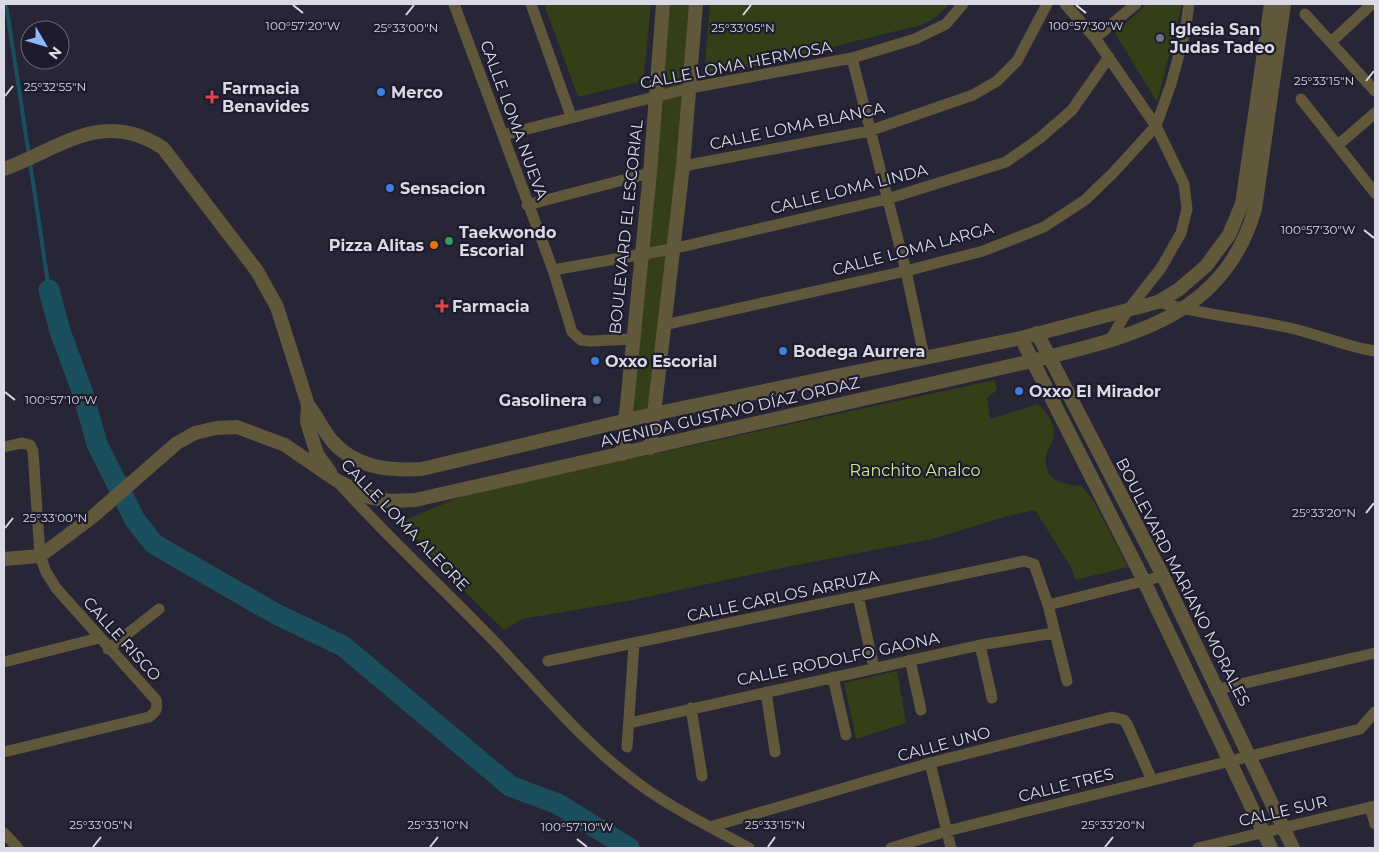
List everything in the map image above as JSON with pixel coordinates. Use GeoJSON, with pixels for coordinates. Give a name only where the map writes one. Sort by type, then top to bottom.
{"type":"FeatureCollection","features":[{"type":"Feature","properties":{"kind":"street","name":"CALLE LOMA NUEVA"},"geometry":{"type":"LineString","coordinates":[[454,4],[503,134],[527,205],[553,270],[572,332],[581,340],[633,339]]}},
{"type":"Feature","properties":{"kind":"street"},"geometry":{"type":"LineString","coordinates":[[532,4],[571,116]]}},
{"type":"Feature","properties":{"kind":"street","name":"BOULEVARD EL ESCORIAL"},"geometry":{"type":"LineString","coordinates":[[622,454],[650,173],[663,4]]}},
{"type":"Feature","properties":{"kind":"street"},"geometry":{"type":"LineString","coordinates":[[650,448],[683,166],[696,4]]}},
{"type":"Feature","properties":{"kind":"street","name":"CALLE LOMA HERMOSA"},"geometry":{"type":"LineString","coordinates":[[503,134],[690,88],[852,58],[915,39],[946,24],[963,4]]}},
{"type":"Feature","properties":{"kind":"street","name":"CALLE LOMA BLANCA"},"geometry":{"type":"LineString","coordinates":[[683,166],[869,131],[974,95],[997,81],[1017,62],[1047,4]]}},
{"type":"Feature","properties":{"kind":"street"},"geometry":{"type":"LineString","coordinates":[[1065,4],[1110,57],[1156,126],[1184,184],[1187,210],[1181,233],[1169,254],[1128,310],[1110,340]]}},
{"type":"Feature","properties":{"kind":"street"},"geometry":{"type":"LineString","coordinates":[[1095,38],[1136,4]]}},
{"type":"Feature","properties":{"kind":"street","name":"CALLE LOMA LARGA"},"geometry":{"type":"LineString","coordinates":[[664,325],[906,271],[983,251],[1044,227],[1085,200],[1114,173],[1156,126],[1180,49],[1189,4]]}},
{"type":"Feature","properties":{"kind":"street","name":"AVENIDA GUSTAVO DÍAZ ORDAZ"},"geometry":{"type":"LineString","coordinates":[[308,405],[331,440],[356,461],[372,467],[394,471],[422,469],[625,420],[924,356],[1021,338],[1158,302],[1178,290],[1206,266],[1229,235],[1242,204],[1272,4]]}},
{"type":"Feature","properties":{"kind":"street","name":"AVENIDA GUSTAVO DÍAZ ORDAZ"},"geometry":{"type":"LineString","coordinates":[[40,556],[91,518],[177,443],[195,433],[216,428],[237,427],[285,445],[336,480],[369,497],[390,501],[415,500],[1049,357],[1110,340],[1154,324],[1184,309],[1211,287],[1232,263],[1247,237],[1255,209],[1284,4]]}},
{"type":"Feature","properties":{"kind":"street"},"geometry":{"type":"LineString","coordinates":[[1331,42],[1372,4]]}},
{"type":"Feature","properties":{"kind":"street"},"geometry":{"type":"LineString","coordinates":[[1305,14],[1375,91]]}},
{"type":"Feature","properties":{"kind":"street","name":"CALLE LOMA LINDA"},"geometry":{"type":"LineString","coordinates":[[553,270],[672,249],[887,198],[1006,162],[1040,138],[1072,110],[1110,57]]}},
{"type":"Feature","properties":{"kind":"street"},"geometry":{"type":"LineString","coordinates":[[852,58],[906,271],[924,356]]}},
{"type":"Feature","properties":{"kind":"street"},"geometry":{"type":"LineString","coordinates":[[1301,99],[1375,193]]}},
{"type":"Feature","properties":{"kind":"street"},"geometry":{"type":"LineString","coordinates":[[1338,145],[1375,113]]}},
{"type":"Feature","properties":{"kind":"street","name":"CALLE LOMA ALEGRE"},"geometry":{"type":"LineString","coordinates":[[5,168],[87,132],[123,131],[145,136],[163,148],[257,271],[277,307],[308,405],[307,422],[318,454],[336,480],[377,526],[490,636],[561,715],[625,774],[672,806],[749,848]]}},
{"type":"Feature","properties":{"kind":"street"},"geometry":{"type":"LineString","coordinates":[[527,205],[650,173]]}},
{"type":"Feature","properties":{"kind":"street"},"geometry":{"type":"LineString","coordinates":[[1158,302],[1223,318],[1262,322],[1375,351]]}},
{"type":"Feature","properties":{"kind":"street","name":"BOULEVARD MARIANO MORALES"},"geometry":{"type":"LineString","coordinates":[[1038,333],[1219,689],[1293,848]]}},
{"type":"Feature","properties":{"kind":"street"},"geometry":{"type":"LineString","coordinates":[[1021,338],[1144,581],[1271,848]]}},
{"type":"Feature","properties":{"kind":"street"},"geometry":{"type":"LineString","coordinates":[[4,447],[22,443],[30,445],[33,451],[40,556],[4,559]]}},
{"type":"Feature","properties":{"kind":"street","name":"CALLE RISCO"},"geometry":{"type":"LineString","coordinates":[[4,752],[149,717],[155,713],[157,706],[156,700],[98,638],[56,588],[46,572],[40,556]]}},
{"type":"Feature","properties":{"kind":"street","name":"CALLE CARLOS ARRUZA"},"geometry":{"type":"LineString","coordinates":[[548,661],[1024,561],[1034,564],[1048,605]]}},
{"type":"Feature","properties":{"kind":"street"},"geometry":{"type":"LineString","coordinates":[[1066,681],[1048,605],[1163,576]]}},
{"type":"Feature","properties":{"kind":"street"},"geometry":{"type":"LineString","coordinates":[[858,596],[874,668]]}},
{"type":"Feature","properties":{"kind":"street"},"geometry":{"type":"LineString","coordinates":[[108,649],[159,609]]}},
{"type":"Feature","properties":{"kind":"street","name":"CALLE RODOLFO GAONA"},"geometry":{"type":"LineString","coordinates":[[629,723],[980,645],[1054,633]]}},
{"type":"Feature","properties":{"kind":"street"},"geometry":{"type":"LineString","coordinates":[[4,662],[98,638]]}},
{"type":"Feature","properties":{"kind":"street"},"geometry":{"type":"LineString","coordinates":[[627,747],[634,644]]}},
{"type":"Feature","properties":{"kind":"street"},"geometry":{"type":"LineString","coordinates":[[980,645],[992,698]]}},
{"type":"Feature","properties":{"kind":"street"},"geometry":{"type":"LineString","coordinates":[[1219,689],[1375,653]]}},
{"type":"Feature","properties":{"kind":"street"},"geometry":{"type":"LineString","coordinates":[[910,660],[921,710]]}},
{"type":"Feature","properties":{"kind":"street"},"geometry":{"type":"LineString","coordinates":[[833,677],[846,735]]}},
{"type":"Feature","properties":{"kind":"street"},"geometry":{"type":"LineString","coordinates":[[766,692],[775,752]]}},
{"type":"Feature","properties":{"kind":"street"},"geometry":{"type":"LineString","coordinates":[[691,708],[702,776]]}},
{"type":"Feature","properties":{"kind":"street","name":"CALLE TRES"},"geometry":{"type":"LineString","coordinates":[[890,848],[946,831],[1360,729],[1375,712]]}},
{"type":"Feature","properties":{"kind":"street","name":"CALLE UNO"},"geometry":{"type":"LineString","coordinates":[[710,827],[930,764],[1118,717],[1127,724],[1152,780]]}},
{"type":"Feature","properties":{"kind":"street"},"geometry":{"type":"LineString","coordinates":[[930,764],[951,848]]}},
{"type":"Feature","properties":{"kind":"street"},"geometry":{"type":"LineString","coordinates":[[1373,806],[1375,824]]}},
{"type":"Feature","properties":{"kind":"street","name":"CALLE SUR"},"geometry":{"type":"LineString","coordinates":[[1198,848],[1373,806]]}},
{"type":"Feature","properties":{"kind":"street"},"geometry":{"type":"LineString","coordinates":[[4,833],[18,848]]}},
{"type":"Feature","properties":{"kind":"green space"},"geometry":{"type":"Polygon","coordinates":[[[544,4],[651,4],[643,81],[578,97],[544,4]]]}},
{"type":"Feature","properties":{"kind":"green space"},"geometry":{"type":"Polygon","coordinates":[[[664,4],[695,4],[689,88],[657,95],[664,4]]]}},
{"type":"Feature","properties":{"kind":"green space"},"geometry":{"type":"Polygon","coordinates":[[[710,4],[949,4],[936,16],[919,26],[704,77],[710,4]]]}},
{"type":"Feature","properties":{"kind":"green space"},"geometry":{"type":"Polygon","coordinates":[[[1147,4],[1182,4],[1157,102],[1115,33],[1147,4]]]}},
{"type":"Feature","properties":{"kind":"green space"},"geometry":{"type":"Polygon","coordinates":[[[690,89],[671,248],[642,253],[658,97],[690,89]]]}},
{"type":"Feature","properties":{"kind":"green space"},"geometry":{"type":"Polygon","coordinates":[[[670,249],[652,413],[627,419],[644,254],[670,249]]]}},
{"type":"Feature","properties":{"kind":"green space","name":"Ranchito Analco"},"geometry":{"type":"Polygon","coordinates":[[[995,380],[997,390],[987,398],[990,419],[1038,404],[1047,413],[1054,430],[1054,437],[1046,456],[1048,471],[1055,480],[1082,486],[1094,502],[1128,567],[1075,580],[1072,569],[1035,510],[1008,516],[932,539],[791,566],[633,600],[522,619],[504,630],[433,560],[403,521],[467,494],[995,380]]]}},
{"type":"Feature","properties":{"kind":"green space"},"geometry":{"type":"Polygon","coordinates":[[[897,671],[906,723],[856,739],[844,683],[897,671]]]}},
{"type":"Feature","properties":{"kind":"waterway"},"geometry":{"type":"LineString","coordinates":[[6,4],[29,155]]}},
{"type":"Feature","properties":{"kind":"waterway"},"geometry":{"type":"LineString","coordinates":[[30,162],[49,290]]}},
{"type":"Feature","properties":{"kind":"waterway"},"geometry":{"type":"LineString","coordinates":[[49,290],[60,331],[82,391],[97,444],[135,520],[154,544],[276,614],[343,646],[510,786],[558,804],[629,848]]}},
{"type":"Feature","properties":{"kind":"place","name":"Iglesia San Judas Tadeo"},"geometry":{"type":"Point","coordinates":[1160,38]}},
{"type":"Feature","properties":{"kind":"place","name":"Merco"},"geometry":{"type":"Point","coordinates":[381,92]}},
{"type":"Feature","properties":{"kind":"place","name":"Farmacia Benavides"},"geometry":{"type":"Point","coordinates":[212,97]}},
{"type":"Feature","properties":{"kind":"place","name":"Sensacion"},"geometry":{"type":"Point","coordinates":[390,188]}},
{"type":"Feature","properties":{"kind":"place","name":"Taekwondo Escorial"},"geometry":{"type":"Point","coordinates":[449,241]}},
{"type":"Feature","properties":{"kind":"place","name":"Pizza Alitas"},"geometry":{"type":"Point","coordinates":[434,245]}},
{"type":"Feature","properties":{"kind":"place","name":"Farmacia"},"geometry":{"type":"Point","coordinates":[442,306]}},
{"type":"Feature","properties":{"kind":"place","name":"Bodega Aurrera"},"geometry":{"type":"Point","coordinates":[783,351]}},
{"type":"Feature","properties":{"kind":"place","name":"Oxxo Escorial"},"geometry":{"type":"Point","coordinates":[595,361]}},
{"type":"Feature","properties":{"kind":"place","name":"Oxxo El Mirador"},"geometry":{"type":"Point","coordinates":[1019,391]}},
{"type":"Feature","properties":{"kind":"place","name":"Gasolinera"},"geometry":{"type":"Point","coordinates":[597,400]}}]}
